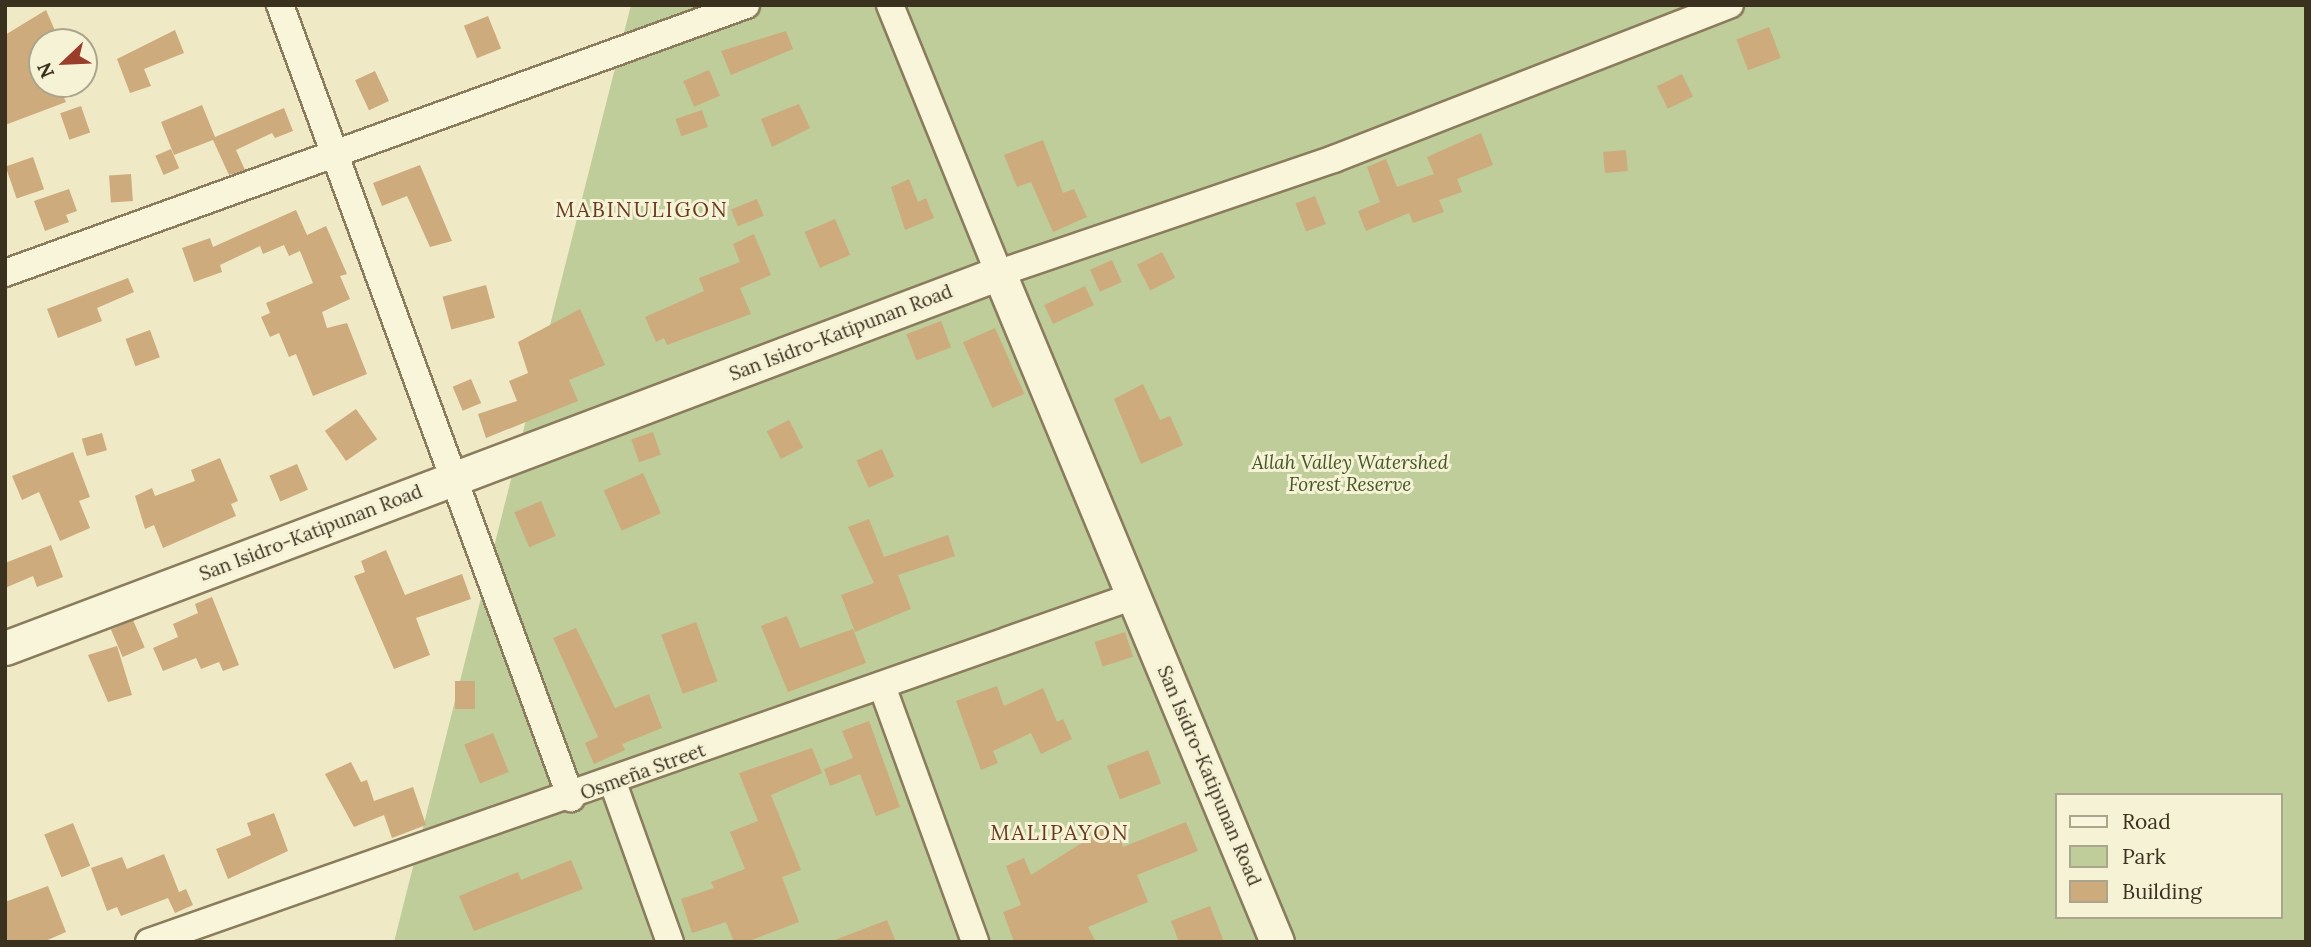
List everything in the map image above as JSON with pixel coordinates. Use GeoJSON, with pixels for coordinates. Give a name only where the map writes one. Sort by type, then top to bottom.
{"type":"FeatureCollection","features":[{"type":"Feature","properties":{"kind":"street"},"geometry":{"type":"LineString","coordinates":[[280,5],[571,798]]}},
{"type":"Feature","properties":{"kind":"street"},"geometry":{"type":"LineString","coordinates":[[5,273],[746,5]]}},
{"type":"Feature","properties":{"kind":"street"},"geometry":{"type":"LineString","coordinates":[[890,5],[999,273],[1334,159],[1730,5]]}},
{"type":"Feature","properties":{"kind":"street","name":"San Isidro-Katipunan Road"},"geometry":{"type":"LineString","coordinates":[[5,648],[999,273],[1278,942]]}},
{"type":"Feature","properties":{"kind":"street","name":"Osmeña Street"},"geometry":{"type":"LineString","coordinates":[[149,942],[614,783],[1134,596]]}},
{"type":"Feature","properties":{"kind":"street"},"geometry":{"type":"LineString","coordinates":[[882,686],[975,942]]}},
{"type":"Feature","properties":{"kind":"street"},"geometry":{"type":"LineString","coordinates":[[614,783],[670,942]]}},
{"type":"Feature","properties":{"kind":"green space","name":"Allah Valley Watershed Forest Reserve"},"geometry":{"type":"Polygon","coordinates":[[[631,5],[2306,5],[2306,942],[394,942],[631,5]]]}},
{"type":"Feature","properties":{"kind":"building"},"geometry":{"type":"Polygon","coordinates":[[[46,10],[54,28],[28,28],[28,98],[64,98],[66,102],[5,125],[5,35],[46,10]]]}},
{"type":"Feature","properties":{"kind":"building"},"geometry":{"type":"Polygon","coordinates":[[[488,16],[501,48],[477,58],[464,26],[488,16]]]}},
{"type":"Feature","properties":{"kind":"building"},"geometry":{"type":"Polygon","coordinates":[[[1769,27],[1781,58],[1748,70],[1736,40],[1769,27]]]}},
{"type":"Feature","properties":{"kind":"building"},"geometry":{"type":"Polygon","coordinates":[[[175,30],[184,53],[144,69],[151,86],[130,93],[117,59],[175,30]]]}},
{"type":"Feature","properties":{"kind":"building"},"geometry":{"type":"Polygon","coordinates":[[[786,31],[793,49],[731,75],[721,51],[786,31]]]}},
{"type":"Feature","properties":{"kind":"building"},"geometry":{"type":"Polygon","coordinates":[[[709,70],[720,96],[694,107],[683,81],[709,70]]]}},
{"type":"Feature","properties":{"kind":"building"},"geometry":{"type":"Polygon","coordinates":[[[375,71],[389,101],[369,110],[355,80],[375,71]]]}},
{"type":"Feature","properties":{"kind":"building"},"geometry":{"type":"Polygon","coordinates":[[[1682,74],[1693,96],[1668,109],[1657,86],[1682,74]]]}},
{"type":"Feature","properties":{"kind":"building"},"geometry":{"type":"Polygon","coordinates":[[[799,104],[810,128],[772,147],[761,119],[799,104]]]}},
{"type":"Feature","properties":{"kind":"building"},"geometry":{"type":"Polygon","coordinates":[[[202,105],[215,137],[284,108],[293,131],[275,138],[272,133],[236,150],[245,170],[229,175],[213,140],[174,155],[161,122],[202,105]]]}},
{"type":"Feature","properties":{"kind":"building"},"geometry":{"type":"Polygon","coordinates":[[[81,106],[90,132],[69,140],[60,113],[81,106]]]}},
{"type":"Feature","properties":{"kind":"building"},"geometry":{"type":"Polygon","coordinates":[[[702,110],[708,127],[681,136],[676,119],[702,110]]]}},
{"type":"Feature","properties":{"kind":"building"},"geometry":{"type":"Polygon","coordinates":[[[1481,133],[1493,165],[1457,179],[1462,192],[1439,200],[1444,212],[1413,223],[1409,213],[1366,231],[1358,211],[1380,202],[1367,167],[1386,159],[1397,187],[1434,174],[1427,157],[1481,133]]]}},
{"type":"Feature","properties":{"kind":"building"},"geometry":{"type":"Polygon","coordinates":[[[1043,140],[1063,193],[1074,189],[1087,217],[1053,232],[1031,182],[1017,187],[1004,155],[1043,140]]]}},
{"type":"Feature","properties":{"kind":"building"},"geometry":{"type":"Polygon","coordinates":[[[171,149],[179,168],[164,175],[155,156],[171,149]]]}},
{"type":"Feature","properties":{"kind":"building"},"geometry":{"type":"Polygon","coordinates":[[[1626,150],[1628,171],[1605,173],[1603,152],[1626,150]]]}},
{"type":"Feature","properties":{"kind":"building"},"geometry":{"type":"Polygon","coordinates":[[[33,157],[44,189],[17,199],[6,166],[33,157]]]}},
{"type":"Feature","properties":{"kind":"building"},"geometry":{"type":"Polygon","coordinates":[[[420,165],[452,241],[430,247],[407,196],[382,206],[373,183],[420,165]]]}},
{"type":"Feature","properties":{"kind":"building"},"geometry":{"type":"Polygon","coordinates":[[[131,174],[133,201],[111,202],[109,176],[131,174]]]}},
{"type":"Feature","properties":{"kind":"building"},"geometry":{"type":"Polygon","coordinates":[[[909,179],[918,202],[926,198],[934,218],[905,230],[891,187],[909,179]]]}},
{"type":"Feature","properties":{"kind":"building"},"geometry":{"type":"Polygon","coordinates":[[[69,189],[77,211],[66,215],[69,222],[45,231],[34,201],[69,189]]]}},
{"type":"Feature","properties":{"kind":"building"},"geometry":{"type":"Polygon","coordinates":[[[1315,196],[1326,224],[1306,232],[1295,204],[1315,196]]]}},
{"type":"Feature","properties":{"kind":"building"},"geometry":{"type":"Polygon","coordinates":[[[757,199],[764,216],[738,226],[731,209],[757,199]]]}},
{"type":"Feature","properties":{"kind":"building"},"geometry":{"type":"Polygon","coordinates":[[[296,210],[307,235],[326,226],[347,274],[340,276],[350,299],[322,312],[327,328],[347,323],[367,374],[313,396],[296,354],[289,357],[279,333],[270,337],[261,317],[270,313],[266,303],[313,283],[300,251],[289,256],[284,245],[263,254],[260,246],[220,265],[222,272],[194,282],[182,248],[210,238],[213,247],[296,210]]]}},
{"type":"Feature","properties":{"kind":"building"},"geometry":{"type":"Polygon","coordinates":[[[835,219],[850,255],[820,268],[805,232],[835,219]]]}},
{"type":"Feature","properties":{"kind":"building"},"geometry":{"type":"Polygon","coordinates":[[[754,234],[771,275],[740,288],[751,314],[667,345],[664,338],[656,342],[645,317],[704,291],[699,278],[740,262],[733,244],[754,234]]]}},
{"type":"Feature","properties":{"kind":"building"},"geometry":{"type":"Polygon","coordinates":[[[1162,252],[1175,278],[1150,291],[1137,265],[1162,252]]]}},
{"type":"Feature","properties":{"kind":"building"},"geometry":{"type":"Polygon","coordinates":[[[1112,260],[1122,282],[1100,292],[1090,270],[1112,260]]]}},
{"type":"Feature","properties":{"kind":"building"},"geometry":{"type":"Polygon","coordinates":[[[128,278],[134,292],[97,308],[102,321],[58,338],[47,309],[128,278]]]}},
{"type":"Feature","properties":{"kind":"building"},"geometry":{"type":"Polygon","coordinates":[[[486,285],[495,318],[451,329],[443,297],[486,285]]]}},
{"type":"Feature","properties":{"kind":"building"},"geometry":{"type":"Polygon","coordinates":[[[1085,286],[1094,305],[1053,324],[1044,305],[1085,286]]]}},
{"type":"Feature","properties":{"kind":"building"},"geometry":{"type":"Polygon","coordinates":[[[580,309],[605,365],[569,380],[578,401],[486,438],[478,414],[517,401],[509,381],[528,373],[518,342],[580,309]]]}},
{"type":"Feature","properties":{"kind":"building"},"geometry":{"type":"Polygon","coordinates":[[[941,321],[951,347],[916,360],[906,334],[941,321]]]}},
{"type":"Feature","properties":{"kind":"building"},"geometry":{"type":"Polygon","coordinates":[[[995,328],[1024,394],[992,408],[963,342],[995,328]]]}},
{"type":"Feature","properties":{"kind":"building"},"geometry":{"type":"Polygon","coordinates":[[[150,330],[160,357],[135,366],[126,339],[150,330]]]}},
{"type":"Feature","properties":{"kind":"building"},"geometry":{"type":"Polygon","coordinates":[[[471,379],[481,403],[463,411],[453,387],[471,379]]]}},
{"type":"Feature","properties":{"kind":"building"},"geometry":{"type":"Polygon","coordinates":[[[1143,384],[1160,420],[1170,416],[1183,445],[1141,464],[1114,399],[1143,384]]]}},
{"type":"Feature","properties":{"kind":"building"},"geometry":{"type":"Polygon","coordinates":[[[356,409],[377,439],[346,461],[325,431],[356,409]]]}},
{"type":"Feature","properties":{"kind":"building"},"geometry":{"type":"Polygon","coordinates":[[[789,420],[803,448],[781,459],[767,431],[789,420]]]}},
{"type":"Feature","properties":{"kind":"building"},"geometry":{"type":"Polygon","coordinates":[[[653,432],[661,455],[639,462],[631,439],[653,432]]]}},
{"type":"Feature","properties":{"kind":"building"},"geometry":{"type":"Polygon","coordinates":[[[102,433],[107,450],[87,456],[82,439],[102,433]]]}},
{"type":"Feature","properties":{"kind":"building"},"geometry":{"type":"Polygon","coordinates":[[[882,449],[894,476],[869,488],[856,460],[882,449]]]}},
{"type":"Feature","properties":{"kind":"building"},"geometry":{"type":"Polygon","coordinates":[[[73,452],[90,497],[79,501],[90,528],[60,541],[39,492],[22,500],[12,476],[73,452]]]}},
{"type":"Feature","properties":{"kind":"building"},"geometry":{"type":"Polygon","coordinates":[[[220,458],[238,501],[231,504],[236,516],[163,548],[154,525],[145,529],[135,496],[152,488],[155,496],[195,481],[191,470],[220,458]]]}},
{"type":"Feature","properties":{"kind":"building"},"geometry":{"type":"Polygon","coordinates":[[[297,464],[308,490],[280,501],[269,476],[297,464]]]}},
{"type":"Feature","properties":{"kind":"building"},"geometry":{"type":"Polygon","coordinates":[[[643,473],[661,513],[622,531],[604,490],[643,473]]]}},
{"type":"Feature","properties":{"kind":"building"},"geometry":{"type":"Polygon","coordinates":[[[541,501],[556,536],[529,547],[514,512],[541,501]]]}},
{"type":"Feature","properties":{"kind":"building"},"geometry":{"type":"Polygon","coordinates":[[[869,519],[884,557],[948,535],[955,556],[898,575],[911,609],[855,632],[841,595],[874,583],[848,527],[869,519]]]}},
{"type":"Feature","properties":{"kind":"building"},"geometry":{"type":"Polygon","coordinates":[[[51,545],[63,577],[37,587],[33,576],[5,588],[5,563],[51,545]]]}},
{"type":"Feature","properties":{"kind":"building"},"geometry":{"type":"Polygon","coordinates":[[[386,550],[405,595],[462,574],[471,599],[416,618],[430,655],[394,669],[354,576],[365,572],[361,561],[386,550]]]}},
{"type":"Feature","properties":{"kind":"building"},"geometry":{"type":"Polygon","coordinates":[[[212,597],[239,665],[223,671],[219,662],[201,669],[196,658],[163,671],[153,648],[178,637],[173,624],[198,613],[195,604],[212,597]]]}},
{"type":"Feature","properties":{"kind":"building"},"geometry":{"type":"Polygon","coordinates":[[[787,616],[800,648],[853,629],[866,663],[788,692],[761,626],[787,616]]]}},
{"type":"Feature","properties":{"kind":"building"},"geometry":{"type":"Polygon","coordinates":[[[133,620],[145,648],[123,657],[111,629],[133,620]]]}},
{"type":"Feature","properties":{"kind":"building"},"geometry":{"type":"Polygon","coordinates":[[[696,622],[718,681],[683,694],[661,635],[696,622]]]}},
{"type":"Feature","properties":{"kind":"building"},"geometry":{"type":"Polygon","coordinates":[[[576,628],[615,708],[649,694],[662,728],[622,744],[625,750],[594,764],[585,743],[598,737],[553,638],[576,628]]]}},
{"type":"Feature","properties":{"kind":"building"},"geometry":{"type":"Polygon","coordinates":[[[1125,632],[1133,657],[1103,667],[1095,642],[1125,632]]]}},
{"type":"Feature","properties":{"kind":"building"},"geometry":{"type":"Polygon","coordinates":[[[117,646],[132,695],[108,702],[88,655],[117,646]]]}},
{"type":"Feature","properties":{"kind":"building"},"geometry":{"type":"Polygon","coordinates":[[[455,681],[475,681],[475,709],[455,709],[455,681]]]}},
{"type":"Feature","properties":{"kind":"building"},"geometry":{"type":"Polygon","coordinates":[[[997,686],[1004,706],[1043,688],[1057,722],[1063,719],[1072,739],[1041,754],[1031,733],[993,751],[998,763],[981,770],[956,701],[997,686]]]}},
{"type":"Feature","properties":{"kind":"building"},"geometry":{"type":"Polygon","coordinates":[[[869,721],[900,807],[876,816],[860,774],[830,786],[824,769],[853,758],[842,731],[869,721]]]}},
{"type":"Feature","properties":{"kind":"building"},"geometry":{"type":"Polygon","coordinates":[[[493,733],[509,772],[480,784],[464,745],[493,733]]]}},
{"type":"Feature","properties":{"kind":"building"},"geometry":{"type":"Polygon","coordinates":[[[812,748],[822,773],[771,795],[801,870],[782,877],[799,922],[746,942],[734,942],[726,922],[692,933],[681,899],[714,888],[711,882],[745,869],[730,832],[758,821],[739,773],[812,748]]]}},
{"type":"Feature","properties":{"kind":"building"},"geometry":{"type":"Polygon","coordinates":[[[1148,750],[1161,784],[1120,799],[1107,766],[1148,750]]]}},
{"type":"Feature","properties":{"kind":"building"},"geometry":{"type":"Polygon","coordinates":[[[351,762],[361,782],[367,780],[374,801],[413,787],[426,825],[392,838],[384,815],[354,827],[325,774],[351,762]]]}},
{"type":"Feature","properties":{"kind":"building"},"geometry":{"type":"Polygon","coordinates":[[[274,813],[288,851],[228,879],[216,849],[251,835],[247,823],[274,813]]]}},
{"type":"Feature","properties":{"kind":"building"},"geometry":{"type":"Polygon","coordinates":[[[1115,822],[1123,847],[1186,822],[1198,851],[1137,875],[1148,902],[1088,927],[1096,942],[1014,942],[1003,912],[1021,905],[1006,866],[1024,858],[1031,875],[1115,822]]]}},
{"type":"Feature","properties":{"kind":"building"},"geometry":{"type":"Polygon","coordinates":[[[73,823],[90,866],[61,877],[44,835],[73,823]]]}},
{"type":"Feature","properties":{"kind":"building"},"geometry":{"type":"Polygon","coordinates":[[[164,854],[179,892],[186,889],[193,905],[175,913],[168,898],[121,916],[117,907],[107,911],[91,868],[122,857],[127,869],[164,854]]]}},
{"type":"Feature","properties":{"kind":"building"},"geometry":{"type":"Polygon","coordinates":[[[571,860],[583,889],[474,931],[459,896],[518,872],[521,880],[571,860]]]}},
{"type":"Feature","properties":{"kind":"building"},"geometry":{"type":"Polygon","coordinates":[[[48,886],[66,932],[43,942],[5,942],[5,902],[48,886]]]}},
{"type":"Feature","properties":{"kind":"building"},"geometry":{"type":"Polygon","coordinates":[[[1210,906],[1224,942],[1179,942],[1171,921],[1210,906]]]}},
{"type":"Feature","properties":{"kind":"building"},"geometry":{"type":"Polygon","coordinates":[[[887,920],[896,942],[835,940],[887,920]]]}},
{"type":"Feature","properties":{"kind":"district","name":"MABINULIGON"},"geometry":{"type":"Point","coordinates":[642,210]}},
{"type":"Feature","properties":{"kind":"district","name":"MALIPAYON"},"geometry":{"type":"Point","coordinates":[1060,833]}}]}
